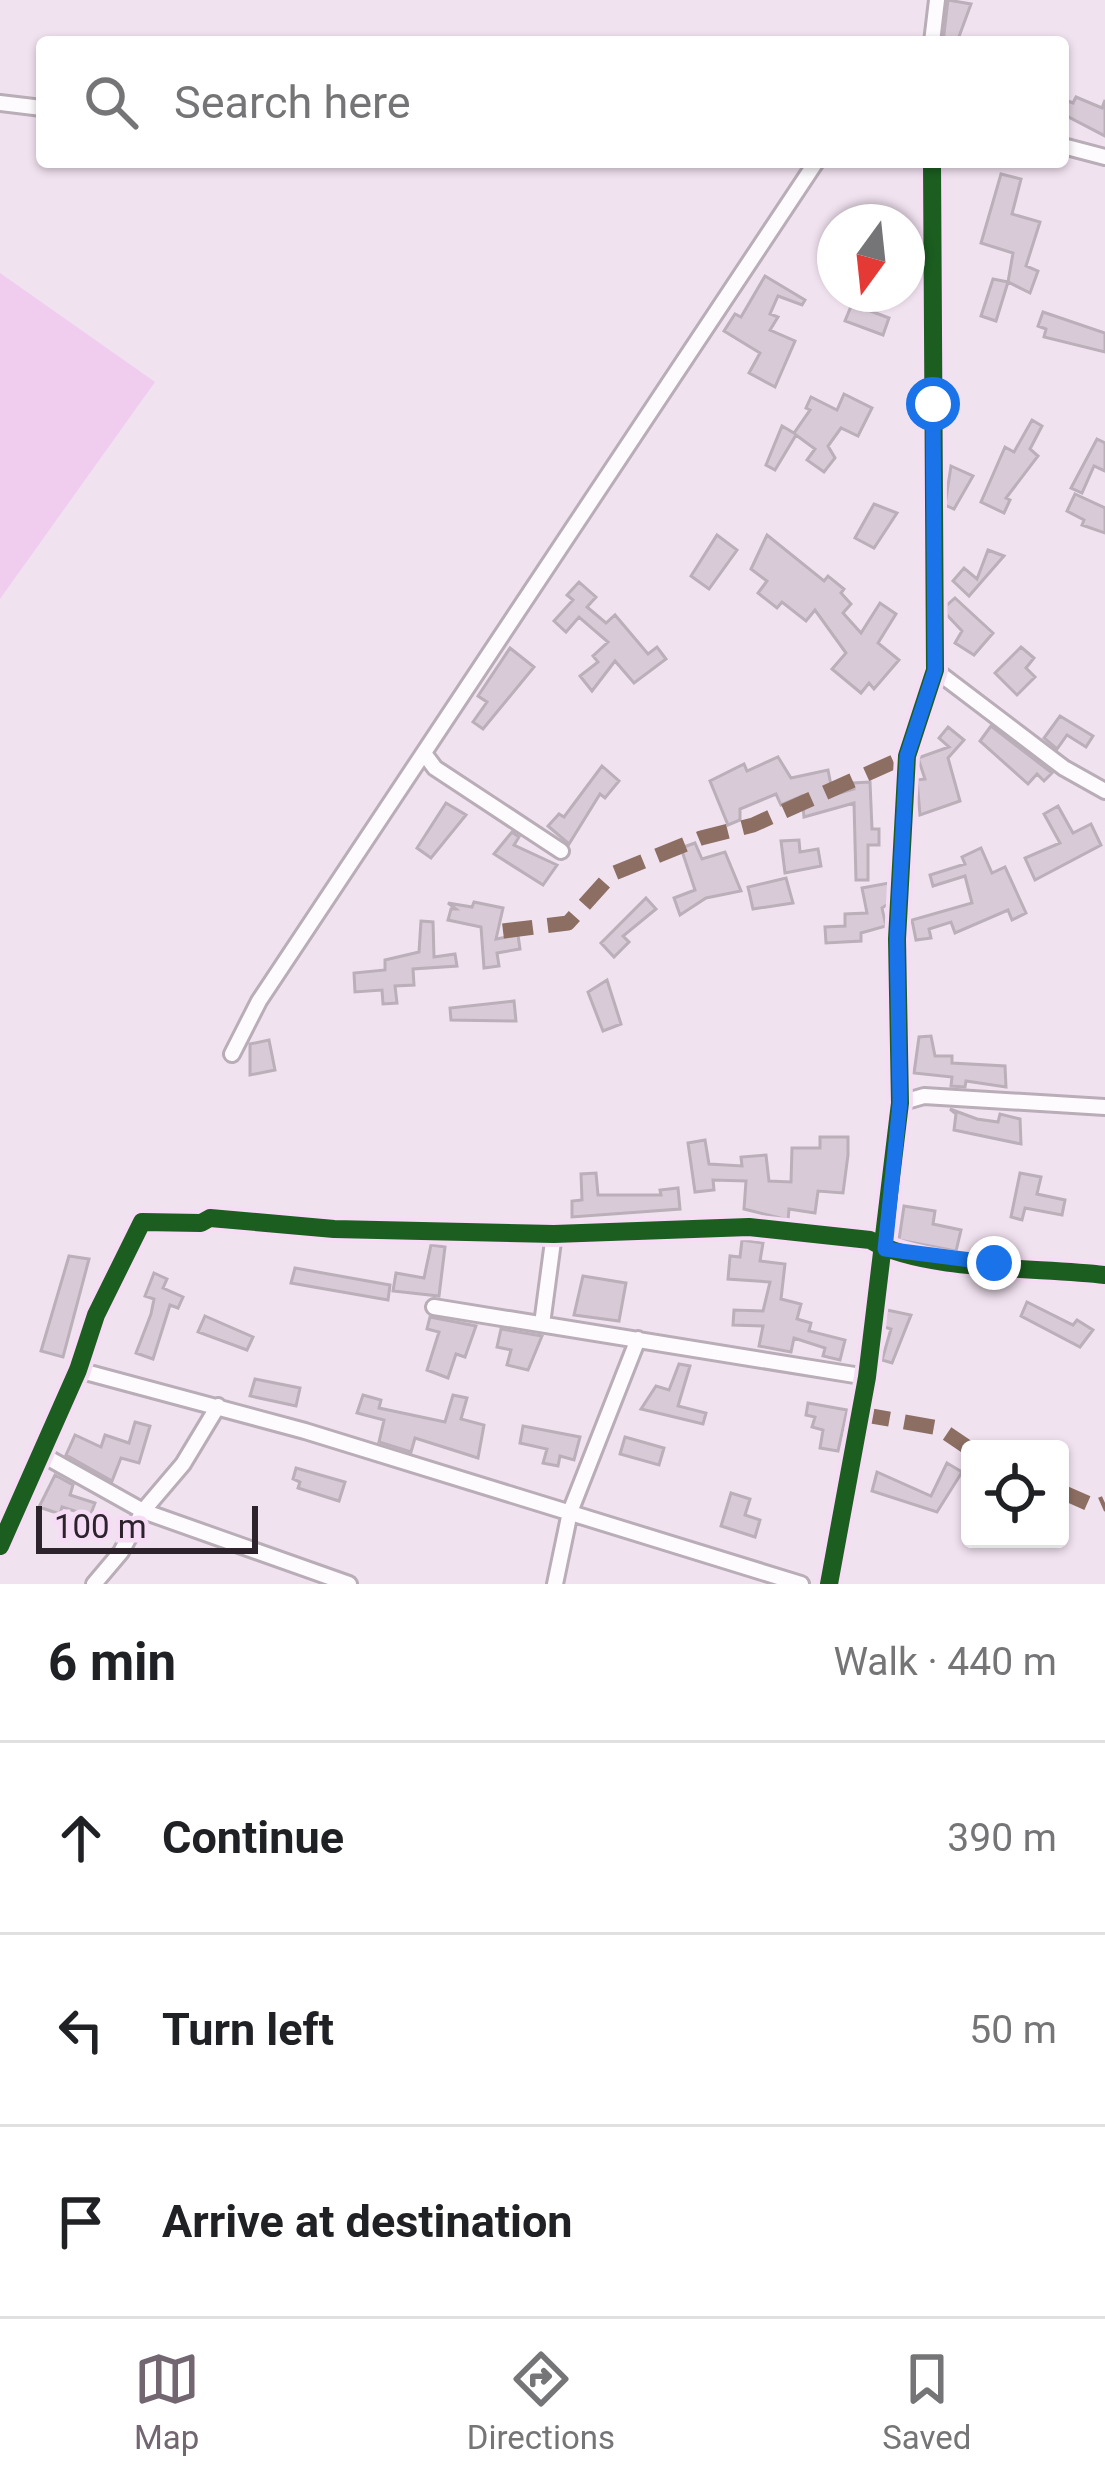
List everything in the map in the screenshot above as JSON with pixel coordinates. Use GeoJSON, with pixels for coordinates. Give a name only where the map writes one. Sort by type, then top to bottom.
{"type":"FeatureCollection","features":[{"type":"Feature","properties":{"kind":"street"},"geometry":{"type":"LineString","coordinates":[[933,36],[937,0]]}},
{"type":"Feature","properties":{"kind":"street"},"geometry":{"type":"LineString","coordinates":[[0,104],[36,107]]}},
{"type":"Feature","properties":{"kind":"street"},"geometry":{"type":"LineString","coordinates":[[1069,148],[1105,157]]}},
{"type":"Feature","properties":{"kind":"street"},"geometry":{"type":"LineString","coordinates":[[232,1054],[259,1001],[426,756],[812,168]]}},
{"type":"Feature","properties":{"kind":"street"},"geometry":{"type":"LineString","coordinates":[[829,1584],[867,1377],[900,1103],[897,939],[907,756],[935,670],[932,168]]}},
{"type":"Feature","properties":{"kind":"street"},"geometry":{"type":"LineString","coordinates":[[935,670],[1064,768],[1105,791]]}},
{"type":"Feature","properties":{"kind":"street"},"geometry":{"type":"LineString","coordinates":[[426,756],[435,768],[561,850]]}},
{"type":"Feature","properties":{"kind":"street"},"geometry":{"type":"LineString","coordinates":[[900,1103],[924,1096],[1105,1107]]}},
{"type":"Feature","properties":{"kind":"street"},"geometry":{"type":"LineString","coordinates":[[0,1546],[78,1370],[96,1315],[142,1222],[201,1223],[210,1218],[334,1229],[554,1234],[749,1227],[870,1240],[885,1249],[1105,1275]]}},
{"type":"Feature","properties":{"kind":"street"},"geometry":{"type":"LineString","coordinates":[[542,1324],[554,1234]]}},
{"type":"Feature","properties":{"kind":"street"},"geometry":{"type":"LineString","coordinates":[[434,1306],[867,1377]]}},
{"type":"Feature","properties":{"kind":"street"},"geometry":{"type":"LineString","coordinates":[[556,1584],[570,1512],[638,1339]]}},
{"type":"Feature","properties":{"kind":"street"},"geometry":{"type":"LineString","coordinates":[[78,1370],[218,1406],[801,1584]]}},
{"type":"Feature","properties":{"kind":"street"},"geometry":{"type":"LineString","coordinates":[[94,1584],[121,1552],[143,1511],[170,1484],[218,1406]]}},
{"type":"Feature","properties":{"kind":"street"},"geometry":{"type":"LineString","coordinates":[[41,1454],[143,1511],[349,1584]]}},
{"type":"Feature","properties":{"kind":"shaded area"},"geometry":{"type":"Polygon","coordinates":[[[0,273],[155,382],[0,599],[0,273]]]}},
{"type":"Feature","properties":{"kind":"building"},"geometry":{"type":"Polygon","coordinates":[[[948,0],[971,4],[959,36],[944,36],[948,0]]]}},
{"type":"Feature","properties":{"kind":"building"},"geometry":{"type":"Polygon","coordinates":[[[1076,97],[1102,108],[1105,100],[1105,136],[1069,117],[1069,101],[1076,97]]]}},
{"type":"Feature","properties":{"kind":"building"},"geometry":{"type":"Polygon","coordinates":[[[1001,174],[1021,179],[1012,214],[1040,222],[1026,266],[1038,271],[1030,293],[1008,282],[1013,253],[981,243],[1001,174]]]}},
{"type":"Feature","properties":{"kind":"building"},"geometry":{"type":"Polygon","coordinates":[[[765,276],[805,300],[802,305],[778,296],[770,314],[778,317],[770,330],[795,341],[775,387],[749,373],[760,353],[724,331],[735,314],[741,317],[765,276]]]}},
{"type":"Feature","properties":{"kind":"building"},"geometry":{"type":"Polygon","coordinates":[[[993,279],[1008,282],[996,321],[981,316],[993,279]]]}},
{"type":"Feature","properties":{"kind":"building"},"geometry":{"type":"Polygon","coordinates":[[[849,312],[889,318],[883,335],[845,321],[849,312]]]}},
{"type":"Feature","properties":{"kind":"building"},"geometry":{"type":"Polygon","coordinates":[[[1043,312],[1105,333],[1105,352],[1044,337],[1046,329],[1038,326],[1043,312]]]}},
{"type":"Feature","properties":{"kind":"building"},"geometry":{"type":"Polygon","coordinates":[[[844,394],[872,408],[858,436],[841,428],[828,446],[835,458],[824,472],[807,460],[815,449],[796,435],[775,470],[766,465],[782,426],[794,433],[810,410],[806,408],[811,397],[837,410],[844,394]]]}},
{"type":"Feature","properties":{"kind":"building"},"geometry":{"type":"Polygon","coordinates":[[[1032,420],[1042,426],[1030,449],[1038,456],[1006,498],[1010,500],[1004,513],[981,502],[1005,447],[1014,452],[1032,420]]]}},
{"type":"Feature","properties":{"kind":"building"},"geometry":{"type":"Polygon","coordinates":[[[1097,439],[1105,443],[1105,471],[1094,466],[1082,493],[1071,488],[1097,439]]]}},
{"type":"Feature","properties":{"kind":"building"},"geometry":{"type":"Polygon","coordinates":[[[951,466],[973,476],[954,509],[945,505],[951,466]]]}},
{"type":"Feature","properties":{"kind":"building"},"geometry":{"type":"Polygon","coordinates":[[[1075,494],[1105,508],[1105,533],[1082,525],[1084,520],[1067,511],[1075,494]]]}},
{"type":"Feature","properties":{"kind":"building"},"geometry":{"type":"Polygon","coordinates":[[[874,504],[897,513],[874,548],[855,538],[874,504]]]}},
{"type":"Feature","properties":{"kind":"building"},"geometry":{"type":"Polygon","coordinates":[[[717,535],[737,550],[709,589],[691,576],[717,535]]]}},
{"type":"Feature","properties":{"kind":"building"},"geometry":{"type":"Polygon","coordinates":[[[767,535],[824,581],[828,576],[844,589],[841,593],[851,604],[843,613],[861,633],[880,603],[896,614],[878,643],[899,660],[874,689],[869,683],[861,693],[832,669],[846,653],[815,610],[806,621],[782,602],[777,608],[758,593],[767,581],[751,569],[767,535]]]}},
{"type":"Feature","properties":{"kind":"building"},"geometry":{"type":"Polygon","coordinates":[[[988,550],[1004,556],[969,596],[953,581],[964,568],[977,579],[988,550]]]}},
{"type":"Feature","properties":{"kind":"building"},"geometry":{"type":"Polygon","coordinates":[[[579,582],[596,597],[587,607],[606,623],[615,615],[648,654],[657,647],[666,659],[634,683],[615,661],[592,691],[580,676],[598,662],[593,656],[608,642],[579,617],[566,632],[554,621],[573,600],[567,595],[579,582]]]}},
{"type":"Feature","properties":{"kind":"building"},"geometry":{"type":"Polygon","coordinates":[[[955,598],[993,633],[974,655],[955,643],[962,631],[946,614],[946,606],[955,598]]]}},
{"type":"Feature","properties":{"kind":"building"},"geometry":{"type":"Polygon","coordinates":[[[1021,647],[1034,658],[1026,668],[1035,677],[1017,695],[995,673],[1021,647]]]}},
{"type":"Feature","properties":{"kind":"building"},"geometry":{"type":"Polygon","coordinates":[[[510,648],[534,667],[483,729],[473,722],[487,702],[478,696],[510,648]]]}},
{"type":"Feature","properties":{"kind":"building"},"geometry":{"type":"Polygon","coordinates":[[[1060,716],[1093,736],[1086,747],[1067,735],[1057,749],[1044,738],[1060,716]]]}},
{"type":"Feature","properties":{"kind":"building"},"geometry":{"type":"Polygon","coordinates":[[[991,726],[1052,773],[1044,781],[1037,774],[1028,784],[980,741],[991,726]]]}},
{"type":"Feature","properties":{"kind":"building"},"geometry":{"type":"Polygon","coordinates":[[[948,727],[964,740],[948,758],[960,801],[920,815],[917,780],[925,779],[918,758],[949,747],[939,738],[948,727]]]}},
{"type":"Feature","properties":{"kind":"building"},"geometry":{"type":"Polygon","coordinates":[[[778,757],[791,778],[828,770],[833,795],[854,789],[853,783],[870,782],[872,829],[879,829],[879,845],[868,845],[868,880],[856,880],[854,803],[804,817],[802,796],[781,805],[776,794],[740,809],[740,820],[728,825],[710,781],[744,764],[747,771],[778,757]]]}},
{"type":"Feature","properties":{"kind":"building"},"geometry":{"type":"Polygon","coordinates":[[[602,766],[619,781],[605,798],[600,794],[569,844],[548,826],[559,814],[564,817],[602,766]]]}},
{"type":"Feature","properties":{"kind":"building"},"geometry":{"type":"Polygon","coordinates":[[[446,803],[466,815],[431,858],[417,848],[446,803]]]}},
{"type":"Feature","properties":{"kind":"building"},"geometry":{"type":"Polygon","coordinates":[[[1058,806],[1073,833],[1091,824],[1101,845],[1035,880],[1025,858],[1060,843],[1044,814],[1058,806]]]}},
{"type":"Feature","properties":{"kind":"building"},"geometry":{"type":"Polygon","coordinates":[[[512,832],[519,837],[514,845],[557,865],[543,885],[494,854],[512,832]]]}},
{"type":"Feature","properties":{"kind":"building"},"geometry":{"type":"Polygon","coordinates":[[[799,840],[800,852],[818,849],[821,866],[785,873],[781,841],[799,840]]]}},
{"type":"Feature","properties":{"kind":"building"},"geometry":{"type":"Polygon","coordinates":[[[695,843],[702,859],[725,852],[741,891],[706,898],[680,915],[674,898],[695,890],[681,848],[695,843]]]}},
{"type":"Feature","properties":{"kind":"building"},"geometry":{"type":"Polygon","coordinates":[[[981,848],[992,873],[1005,867],[1026,913],[1012,920],[1008,910],[955,933],[951,922],[929,929],[931,938],[916,940],[912,920],[972,903],[965,876],[933,886],[930,875],[965,864],[962,857],[981,848]]]}},
{"type":"Feature","properties":{"kind":"building"},"geometry":{"type":"Polygon","coordinates":[[[786,878],[793,903],[753,909],[748,887],[786,878]]]}},
{"type":"Feature","properties":{"kind":"building"},"geometry":{"type":"Polygon","coordinates":[[[889,883],[888,904],[882,908],[886,926],[861,933],[861,941],[826,943],[825,927],[845,926],[845,914],[867,913],[862,888],[889,883]]]}},
{"type":"Feature","properties":{"kind":"building"},"geometry":{"type":"Polygon","coordinates":[[[646,898],[656,909],[623,936],[629,942],[614,957],[601,943],[646,898]]]}},
{"type":"Feature","properties":{"kind":"building"},"geometry":{"type":"Polygon","coordinates":[[[474,902],[503,908],[496,939],[518,935],[520,949],[497,953],[499,966],[484,968],[481,927],[448,920],[451,909],[456,909],[448,903],[472,907],[474,902]]]}},
{"type":"Feature","properties":{"kind":"building"},"geometry":{"type":"Polygon","coordinates":[[[421,921],[433,922],[434,957],[455,954],[457,966],[413,969],[414,985],[395,986],[397,1003],[383,1004],[382,990],[355,992],[354,973],[385,970],[385,960],[419,952],[421,921]]]}},
{"type":"Feature","properties":{"kind":"building"},"geometry":{"type":"Polygon","coordinates":[[[607,980],[621,1024],[603,1031],[588,992],[607,980]]]}},
{"type":"Feature","properties":{"kind":"building"},"geometry":{"type":"Polygon","coordinates":[[[514,1001],[516,1021],[451,1020],[450,1008],[514,1001]]]}},
{"type":"Feature","properties":{"kind":"building"},"geometry":{"type":"Polygon","coordinates":[[[931,1036],[935,1056],[952,1056],[952,1063],[1005,1066],[1006,1087],[966,1081],[965,1087],[951,1086],[952,1077],[914,1073],[919,1037],[931,1036]]]}},
{"type":"Feature","properties":{"kind":"building"},"geometry":{"type":"Polygon","coordinates":[[[269,1040],[275,1070],[250,1075],[250,1044],[269,1040]]]}},
{"type":"Feature","properties":{"kind":"building"},"geometry":{"type":"Polygon","coordinates":[[[950,1109],[998,1122],[1000,1114],[1020,1119],[1021,1144],[954,1130],[956,1114],[950,1109]]]}},
{"type":"Feature","properties":{"kind":"building"},"geometry":{"type":"Polygon","coordinates":[[[820,1137],[848,1137],[848,1155],[843,1193],[818,1191],[815,1213],[789,1209],[788,1220],[744,1209],[746,1181],[713,1180],[714,1190],[695,1192],[688,1143],[705,1140],[709,1164],[742,1166],[741,1157],[766,1155],[769,1181],[791,1182],[792,1148],[820,1148],[820,1137]]]}},
{"type":"Feature","properties":{"kind":"building"},"geometry":{"type":"Polygon","coordinates":[[[596,1173],[598,1195],[661,1195],[660,1190],[678,1188],[680,1209],[572,1217],[572,1201],[582,1200],[581,1174],[596,1173]]]}},
{"type":"Feature","properties":{"kind":"building"},"geometry":{"type":"Polygon","coordinates":[[[1020,1173],[1041,1177],[1037,1194],[1065,1200],[1062,1215],[1025,1208],[1022,1220],[1011,1217],[1020,1173]]]}},
{"type":"Feature","properties":{"kind":"building"},"geometry":{"type":"Polygon","coordinates":[[[904,1206],[935,1211],[933,1224],[961,1230],[956,1251],[899,1240],[904,1206]]]}},
{"type":"Feature","properties":{"kind":"building"},"geometry":{"type":"Polygon","coordinates":[[[742,1240],[763,1243],[760,1261],[785,1264],[781,1299],[801,1304],[797,1319],[811,1323],[809,1331],[845,1340],[840,1360],[823,1356],[825,1348],[794,1338],[791,1352],[759,1346],[763,1326],[733,1325],[734,1310],[763,1311],[770,1282],[728,1279],[730,1256],[740,1257],[742,1240]]]}},
{"type":"Feature","properties":{"kind":"building"},"geometry":{"type":"Polygon","coordinates":[[[431,1245],[445,1247],[439,1296],[393,1291],[396,1273],[424,1278],[431,1245]]]}},
{"type":"Feature","properties":{"kind":"building"},"geometry":{"type":"Polygon","coordinates":[[[69,1256],[89,1259],[63,1357],[41,1351],[69,1256]]]}},
{"type":"Feature","properties":{"kind":"building"},"geometry":{"type":"Polygon","coordinates":[[[295,1268],[390,1285],[388,1300],[291,1283],[295,1268]]]}},
{"type":"Feature","properties":{"kind":"building"},"geometry":{"type":"Polygon","coordinates":[[[154,1273],[167,1279],[163,1288],[183,1297],[178,1308],[170,1305],[153,1359],[136,1353],[151,1314],[154,1299],[145,1296],[154,1273]]]}},
{"type":"Feature","properties":{"kind":"building"},"geometry":{"type":"Polygon","coordinates":[[[583,1276],[626,1283],[619,1321],[574,1315],[583,1276]]]}},
{"type":"Feature","properties":{"kind":"building"},"geometry":{"type":"Polygon","coordinates":[[[1027,1302],[1093,1330],[1080,1347],[1021,1316],[1027,1302]]]}},
{"type":"Feature","properties":{"kind":"building"},"geometry":{"type":"Polygon","coordinates":[[[887,1310],[911,1315],[892,1363],[882,1360],[891,1329],[884,1327],[887,1310]]]}},
{"type":"Feature","properties":{"kind":"building"},"geometry":{"type":"Polygon","coordinates":[[[205,1316],[253,1337],[247,1350],[198,1332],[205,1316]]]}},
{"type":"Feature","properties":{"kind":"building"},"geometry":{"type":"Polygon","coordinates":[[[430,1317],[476,1326],[465,1357],[456,1354],[448,1378],[427,1370],[439,1332],[427,1329],[430,1317]]]}},
{"type":"Feature","properties":{"kind":"building"},"geometry":{"type":"Polygon","coordinates":[[[501,1329],[542,1336],[528,1370],[507,1365],[511,1350],[497,1347],[501,1329]]]}},
{"type":"Feature","properties":{"kind":"building"},"geometry":{"type":"Polygon","coordinates":[[[679,1364],[690,1366],[678,1406],[706,1413],[703,1424],[641,1409],[656,1386],[669,1390],[679,1364]]]}},
{"type":"Feature","properties":{"kind":"building"},"geometry":{"type":"Polygon","coordinates":[[[255,1379],[300,1388],[296,1406],[250,1396],[255,1379]]]}},
{"type":"Feature","properties":{"kind":"building"},"geometry":{"type":"Polygon","coordinates":[[[363,1395],[381,1400],[379,1408],[445,1422],[453,1395],[467,1398],[461,1419],[484,1425],[478,1458],[415,1438],[411,1452],[379,1442],[384,1420],[357,1413],[363,1395]]]}},
{"type":"Feature","properties":{"kind":"building"},"geometry":{"type":"Polygon","coordinates":[[[808,1403],[847,1410],[838,1451],[820,1448],[823,1430],[812,1427],[815,1417],[806,1415],[808,1403]]]}},
{"type":"Feature","properties":{"kind":"building"},"geometry":{"type":"Polygon","coordinates":[[[135,1422],[150,1426],[139,1463],[121,1458],[112,1481],[66,1455],[75,1435],[101,1447],[105,1435],[129,1443],[135,1422]]]}},
{"type":"Feature","properties":{"kind":"building"},"geometry":{"type":"Polygon","coordinates":[[[523,1426],[580,1437],[574,1460],[560,1456],[558,1466],[543,1463],[547,1449],[520,1443],[523,1426]]]}},
{"type":"Feature","properties":{"kind":"building"},"geometry":{"type":"Polygon","coordinates":[[[625,1437],[664,1448],[659,1465],[620,1454],[625,1437]]]}},
{"type":"Feature","properties":{"kind":"building"},"geometry":{"type":"Polygon","coordinates":[[[947,1463],[961,1471],[937,1512],[872,1491],[877,1472],[931,1496],[947,1463]]]}},
{"type":"Feature","properties":{"kind":"building"},"geometry":{"type":"Polygon","coordinates":[[[296,1468],[345,1482],[339,1501],[298,1488],[300,1482],[293,1479],[296,1468]]]}},
{"type":"Feature","properties":{"kind":"building"},"geometry":{"type":"Polygon","coordinates":[[[55,1475],[73,1485],[70,1495],[95,1503],[90,1516],[62,1507],[60,1514],[39,1507],[55,1475]]]}},
{"type":"Feature","properties":{"kind":"building"},"geometry":{"type":"Polygon","coordinates":[[[731,1493],[750,1499],[745,1515],[760,1520],[755,1537],[721,1526],[731,1493]]]}},
{"type":"Feature","properties":{"kind":"marked path"},"geometry":{"type":"LineString","coordinates":[[503,931],[568,923],[612,874],[701,838],[753,825],[907,756]]}},
{"type":"Feature","properties":{"kind":"marked path"},"geometry":{"type":"LineString","coordinates":[[860,1414],[939,1428],[961,1443]]}},
{"type":"Feature","properties":{"kind":"marked path"},"geometry":{"type":"LineString","coordinates":[[1069,1495],[1096,1507],[1105,1503]]}},
{"type":"Feature","properties":{"kind":"cycle path"},"geometry":{"type":"LineString","coordinates":[[829,1584],[867,1377],[900,1103],[897,939],[907,756],[935,670],[932,168]]}},
{"type":"Feature","properties":{"kind":"cycle path"},"geometry":{"type":"LineString","coordinates":[[0,1546],[78,1370],[96,1315],[142,1222],[201,1223],[210,1218],[334,1229],[554,1234],[749,1227],[870,1240],[920,1258],[951,1263],[1105,1275]]}},
{"type":"Feature","properties":{"kind":"route"},"geometry":{"type":"LineString","coordinates":[[933,404],[935,670],[907,756],[897,939],[900,1103],[885,1249],[994,1263]]}}]}
